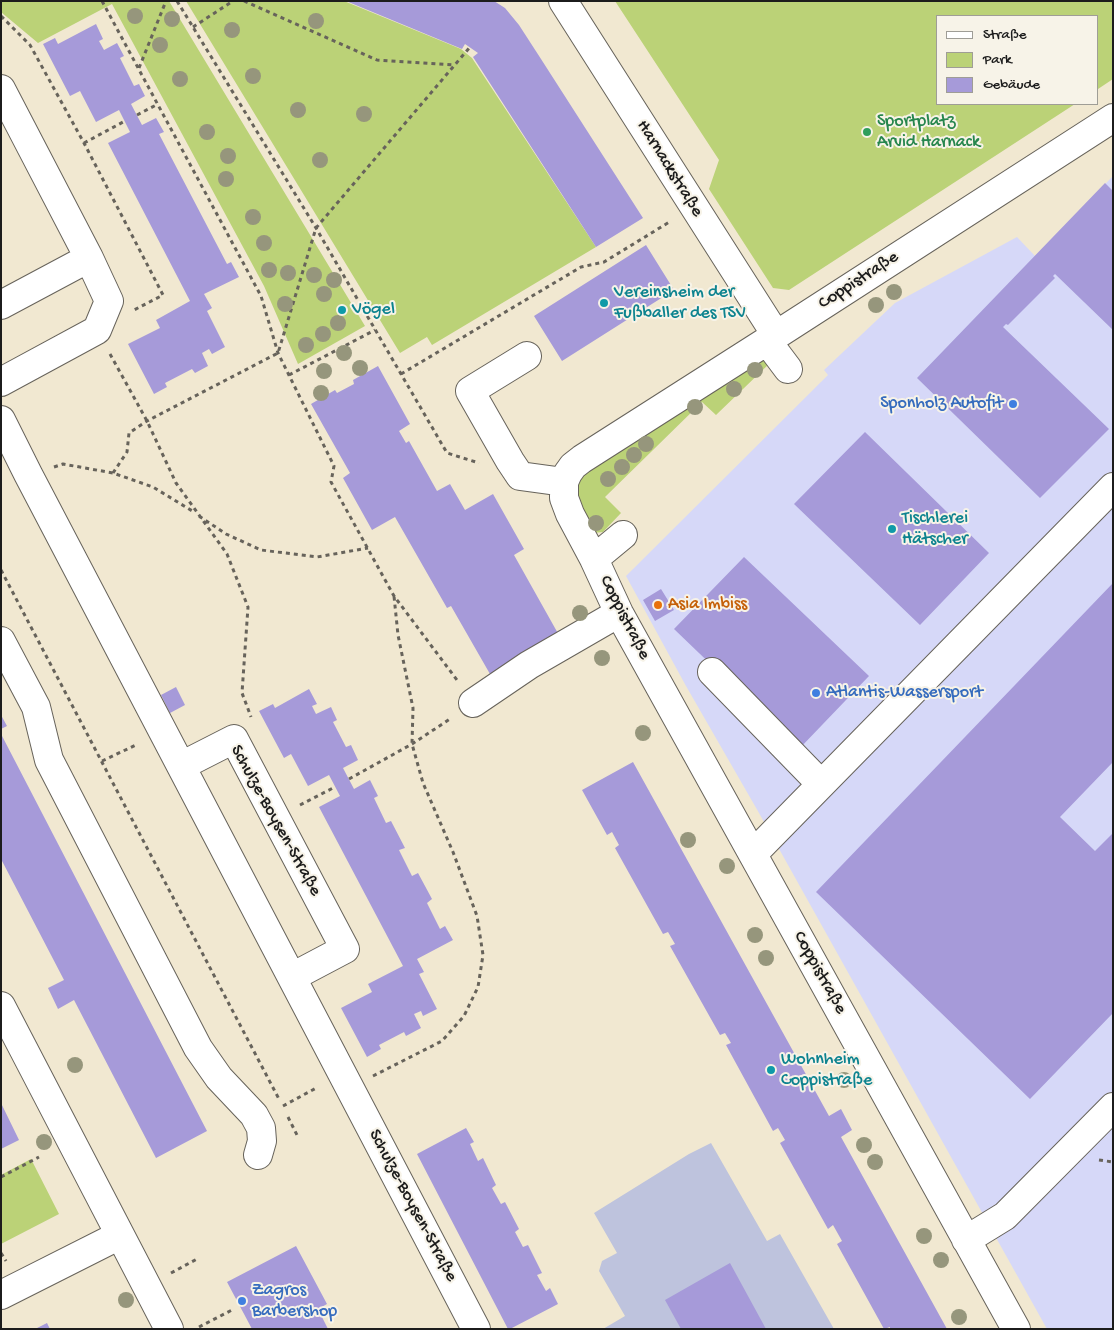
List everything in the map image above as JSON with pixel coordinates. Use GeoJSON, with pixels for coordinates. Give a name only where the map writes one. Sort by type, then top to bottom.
{"type":"FeatureCollection","features":[{"type":"Feature","properties":{"kind":"street","name":"Harnackstraße"},"geometry":{"type":"LineString","coordinates":[[563,1],[694,208],[772,338],[788,369]]}},
{"type":"Feature","properties":{"kind":"street"},"geometry":{"type":"LineString","coordinates":[[1,89],[110,301],[97,330],[1,382]]}},
{"type":"Feature","properties":{"kind":"street","name":"Coppistraße"},"geometry":{"type":"LineString","coordinates":[[1016,1329],[619,613],[570,514],[564,498],[564,482],[573,466],[582,459],[1113,118]]}},
{"type":"Feature","properties":{"kind":"street"},"geometry":{"type":"LineString","coordinates":[[1,304],[89,258]]}},
{"type":"Feature","properties":{"kind":"street"},"geometry":{"type":"LineString","coordinates":[[527,356],[470,391],[520,476],[564,482]]}},
{"type":"Feature","properties":{"kind":"street"},"geometry":{"type":"LineString","coordinates":[[1,420],[181,766]]}},
{"type":"Feature","properties":{"kind":"street"},"geometry":{"type":"LineString","coordinates":[[752,854],[1113,487]]}},
{"type":"Feature","properties":{"kind":"street"},"geometry":{"type":"LineString","coordinates":[[594,560],[623,535]]}},
{"type":"Feature","properties":{"kind":"street"},"geometry":{"type":"LineString","coordinates":[[473,703],[529,665],[619,613]]}},
{"type":"Feature","properties":{"kind":"street"},"geometry":{"type":"LineString","coordinates":[[1,641],[36,708],[49,760],[198,1048],[219,1078],[254,1115],[261,1128],[262,1141],[258,1155]]}},
{"type":"Feature","properties":{"kind":"street"},"geometry":{"type":"LineString","coordinates":[[712,672],[821,784]]}},
{"type":"Feature","properties":{"kind":"street","name":"Schulze-Boysen-Straße"},"geometry":{"type":"LineString","coordinates":[[292,977],[345,949],[234,739],[181,766],[476,1329]]}},
{"type":"Feature","properties":{"kind":"street"},"geometry":{"type":"LineString","coordinates":[[1,1006],[169,1329]]}},
{"type":"Feature","properties":{"kind":"street"},"geometry":{"type":"LineString","coordinates":[[966,1240],[1006,1216],[1113,1107]]}},
{"type":"Feature","properties":{"kind":"street"},"geometry":{"type":"LineString","coordinates":[[1,1295],[120,1235]]}},
{"type":"Feature","properties":{"kind":"path"},"geometry":{"type":"LineString","coordinates":[[102,1],[261,296],[278,353],[334,466],[330,482],[394,596],[473,703],[412,744],[349,779]]}},
{"type":"Feature","properties":{"kind":"path"},"geometry":{"type":"LineString","coordinates":[[139,68],[166,1]]}},
{"type":"Feature","properties":{"kind":"path"},"geometry":{"type":"LineString","coordinates":[[177,1],[316,228],[447,453],[520,476]]}},
{"type":"Feature","properties":{"kind":"path"},"geometry":{"type":"LineString","coordinates":[[194,27],[233,1]]}},
{"type":"Feature","properties":{"kind":"path"},"geometry":{"type":"LineString","coordinates":[[244,1],[377,60],[454,66]]}},
{"type":"Feature","properties":{"kind":"path"},"geometry":{"type":"LineString","coordinates":[[1,16],[30,45],[84,143],[163,295],[97,330],[147,421],[176,484],[227,554],[248,607],[242,693],[251,717]]}},
{"type":"Feature","properties":{"kind":"path"},"geometry":{"type":"LineString","coordinates":[[114,473],[127,452],[129,434],[147,421],[278,353],[316,228],[470,47]]}},
{"type":"Feature","properties":{"kind":"path"},"geometry":{"type":"LineString","coordinates":[[137,115],[158,104]]}},
{"type":"Feature","properties":{"kind":"path"},"geometry":{"type":"LineString","coordinates":[[84,143],[125,121]]}},
{"type":"Feature","properties":{"kind":"path"},"geometry":{"type":"LineString","coordinates":[[401,374],[581,267],[604,262],[694,208]]}},
{"type":"Feature","properties":{"kind":"path"},"geometry":{"type":"LineString","coordinates":[[289,375],[375,330]]}},
{"type":"Feature","properties":{"kind":"path"},"geometry":{"type":"LineString","coordinates":[[28,474],[63,464],[114,473],[152,487],[226,534],[261,550],[317,557],[368,548]]}},
{"type":"Feature","properties":{"kind":"path"},"geometry":{"type":"LineString","coordinates":[[1,570],[297,1135]]}},
{"type":"Feature","properties":{"kind":"path"},"geometry":{"type":"LineString","coordinates":[[282,1106],[442,1041],[464,1016],[478,987],[483,955],[477,916],[453,852],[423,783],[412,744],[413,708],[398,635],[394,596]]}},
{"type":"Feature","properties":{"kind":"path"},"geometry":{"type":"LineString","coordinates":[[102,761],[163,731]]}},
{"type":"Feature","properties":{"kind":"path"},"geometry":{"type":"LineString","coordinates":[[298,806],[335,787]]}},
{"type":"Feature","properties":{"kind":"path"},"geometry":{"type":"LineString","coordinates":[[1,1177],[39,1157]]}},
{"type":"Feature","properties":{"kind":"path"},"geometry":{"type":"LineString","coordinates":[[171,1272],[197,1260]]}},
{"type":"Feature","properties":{"kind":"path"},"geometry":{"type":"LineString","coordinates":[[199,1327],[232,1310]]}},
{"type":"Feature","properties":{"kind":"shaded area"},"geometry":{"type":"Polygon","coordinates":[[[1113,176],[1113,1329],[1047,1329],[626,576],[828,375],[824,370],[895,303],[1017,237],[1035,256],[1113,176]]]}},
{"type":"Feature","properties":{"kind":"shaded area"},"geometry":{"type":"Polygon","coordinates":[[[711,1143],[767,1241],[780,1234],[834,1329],[603,1329],[625,1316],[599,1271],[602,1261],[617,1253],[594,1213],[689,1154],[711,1143]]]}},
{"type":"Feature","properties":{"kind":"green space"},"geometry":{"type":"Polygon","coordinates":[[[1,1],[169,1],[365,326],[298,364],[264,286],[112,4],[38,43],[1,12],[1,1]]]}},
{"type":"Feature","properties":{"kind":"green space"},"geometry":{"type":"Polygon","coordinates":[[[186,1],[344,1],[461,49],[472,58],[596,247],[432,345],[427,337],[400,353],[186,1]]]}},
{"type":"Feature","properties":{"kind":"green space","name":"Sportplatz Arvid Harnack"},"geometry":{"type":"Polygon","coordinates":[[[615,1],[1113,1],[1113,79],[1099,88],[1099,15],[936,15],[936,105],[1073,105],[789,290],[773,288],[709,189],[719,160],[615,1]]]}},
{"type":"Feature","properties":{"kind":"green space"},"geometry":{"type":"Polygon","coordinates":[[[763,357],[770,363],[716,415],[702,402],[605,497],[621,513],[603,532],[593,533],[578,505],[577,482],[580,477],[763,357]]]}},
{"type":"Feature","properties":{"kind":"green space"},"geometry":{"type":"Polygon","coordinates":[[[31,1159],[59,1214],[1,1244],[1,1175],[31,1159]]]}},
{"type":"Feature","properties":{"kind":"building"},"geometry":{"type":"Polygon","coordinates":[[[346,1],[494,1],[505,8],[519,25],[643,218],[596,247],[473,57],[478,53],[465,44],[462,49],[346,1]]]}},
{"type":"Feature","properties":{"kind":"building"},"geometry":{"type":"Polygon","coordinates":[[[96,24],[103,39],[99,41],[104,50],[117,43],[124,56],[120,58],[134,86],[139,84],[145,96],[131,104],[142,125],[156,118],[164,132],[159,134],[227,264],[231,262],[239,277],[204,294],[212,308],[207,311],[225,347],[212,354],[209,349],[202,353],[208,366],[195,373],[192,369],[165,383],[167,387],[154,394],[128,344],[160,328],[156,320],[190,301],[108,143],[130,132],[119,110],[96,122],[80,91],[70,96],[43,44],[55,38],[58,44],[96,24]]]}},
{"type":"Feature","properties":{"kind":"building","name":"Sponholz Autofit"},"geometry":{"type":"Polygon","coordinates":[[[1105,183],[1113,191],[1113,330],[1055,274],[1053,276],[1055,278],[1008,325],[1006,324],[1003,327],[1109,429],[1040,498],[917,378],[1105,183]]]}},
{"type":"Feature","properties":{"kind":"building","name":"Vereinsheim der Fußballer des TSV"},"geometry":{"type":"Polygon","coordinates":[[[646,245],[674,290],[562,361],[534,316],[646,245]]]}},
{"type":"Feature","properties":{"kind":"building"},"geometry":{"type":"Polygon","coordinates":[[[378,366],[410,424],[399,431],[406,443],[409,441],[437,491],[450,484],[465,510],[493,494],[524,549],[514,555],[560,637],[490,674],[451,606],[447,608],[395,517],[372,530],[343,478],[350,473],[311,404],[335,390],[337,393],[354,384],[353,380],[378,366]]]}},
{"type":"Feature","properties":{"kind":"building","name":"Tischlerei Hätscher"},"geometry":{"type":"Polygon","coordinates":[[[865,432],[989,553],[920,625],[794,504],[865,432]]]}},
{"type":"Feature","properties":{"kind":"building"},"geometry":{"type":"Polygon","coordinates":[[[744,557],[869,676],[799,749],[674,629],[744,557]]]}},
{"type":"Feature","properties":{"kind":"building"},"geometry":{"type":"Polygon","coordinates":[[[1113,583],[1113,762],[1060,817],[1095,851],[1113,833],[1113,1013],[1030,1099],[816,892],[1113,583]]]}},
{"type":"Feature","properties":{"kind":"building","name":"Asia Imbiss"},"geometry":{"type":"Polygon","coordinates":[[[661,589],[674,610],[655,621],[643,600],[661,589]]]}},
{"type":"Feature","properties":{"kind":"building"},"geometry":{"type":"Polygon","coordinates":[[[176,687],[185,705],[170,713],[161,695],[176,687]]]}},
{"type":"Feature","properties":{"kind":"building"},"geometry":{"type":"Polygon","coordinates":[[[309,689],[317,704],[312,706],[316,714],[331,707],[337,720],[333,722],[346,747],[351,745],[358,760],[343,768],[354,789],[370,780],[378,796],[374,798],[386,823],[391,821],[405,848],[399,850],[412,876],[418,873],[432,899],[427,903],[440,929],[445,926],[453,940],[417,959],[424,972],[419,974],[437,1009],[423,1016],[421,1011],[414,1014],[421,1028],[406,1036],[404,1032],[379,1045],[381,1049],[367,1057],[341,1008],[372,992],[368,984],[403,966],[319,807],[340,796],[329,775],[308,786],[291,754],[284,758],[259,711],[273,704],[275,708],[309,689]]]}},
{"type":"Feature","properties":{"kind":"building"},"geometry":{"type":"Polygon","coordinates":[[[1,715],[7,726],[1,729],[1,715]]]}},
{"type":"Feature","properties":{"kind":"building"},"geometry":{"type":"Polygon","coordinates":[[[1,734],[207,1131],[156,1158],[74,1000],[58,1009],[48,988],[64,980],[1,859],[1,734]]]}},
{"type":"Feature","properties":{"kind":"building","name":"Wohnheim Coppistraße"},"geometry":{"type":"Polygon","coordinates":[[[633,762],[829,1116],[841,1109],[852,1130],[841,1137],[947,1329],[890,1329],[890,1327],[884,1329],[837,1244],[842,1241],[833,1225],[828,1229],[780,1143],[785,1140],[778,1128],[773,1131],[726,1045],[731,1043],[725,1033],[720,1035],[670,946],[675,944],[668,932],[663,934],[615,848],[619,845],[612,832],[607,835],[582,790],[633,762]]]}},
{"type":"Feature","properties":{"kind":"building"},"geometry":{"type":"Polygon","coordinates":[[[1,1103],[19,1140],[1,1149],[1,1103]]]}},
{"type":"Feature","properties":{"kind":"building"},"geometry":{"type":"Polygon","coordinates":[[[466,1128],[474,1142],[470,1144],[478,1161],[483,1158],[496,1185],[492,1188],[501,1204],[505,1202],[519,1229],[515,1232],[523,1247],[528,1245],[542,1273],[537,1275],[546,1291],[550,1288],[558,1304],[510,1329],[508,1329],[417,1154],[466,1128]]]}},
{"type":"Feature","properties":{"kind":"building"},"geometry":{"type":"Polygon","coordinates":[[[296,1246],[327,1304],[318,1309],[328,1329],[252,1329],[227,1282],[296,1246]]]}},
{"type":"Feature","properties":{"kind":"building"},"geometry":{"type":"Polygon","coordinates":[[[730,1263],[766,1329],[681,1329],[665,1300],[730,1263]]]}},
{"type":"Feature","properties":{"kind":"building"},"geometry":{"type":"Polygon","coordinates":[[[47,1323],[50,1329],[35,1329],[47,1323]]]}},
{"type":"Feature","properties":{"kind":"place","name":"Sportplatz Arvid Harnack"},"geometry":{"type":"Point","coordinates":[867,132]}},
{"type":"Feature","properties":{"kind":"place","name":"Vereinsheim der Fußballer des TSV"},"geometry":{"type":"Point","coordinates":[604,303]}},
{"type":"Feature","properties":{"kind":"place","name":"Vögel"},"geometry":{"type":"Point","coordinates":[342,310]}},
{"type":"Feature","properties":{"kind":"place","name":"Sponholz Autofit"},"geometry":{"type":"Point","coordinates":[1013,404]}},
{"type":"Feature","properties":{"kind":"place","name":"Tischlerei Hätscher"},"geometry":{"type":"Point","coordinates":[892,529]}},
{"type":"Feature","properties":{"kind":"place","name":"Asia Imbiss"},"geometry":{"type":"Point","coordinates":[658,605]}},
{"type":"Feature","properties":{"kind":"place","name":"Atlantis-Wassersport"},"geometry":{"type":"Point","coordinates":[816,693]}},
{"type":"Feature","properties":{"kind":"place","name":"Wohnheim Coppistraße"},"geometry":{"type":"Point","coordinates":[771,1070]}},
{"type":"Feature","properties":{"kind":"place","name":"Zagros Barbershop"},"geometry":{"type":"Point","coordinates":[242,1301]}}]}
